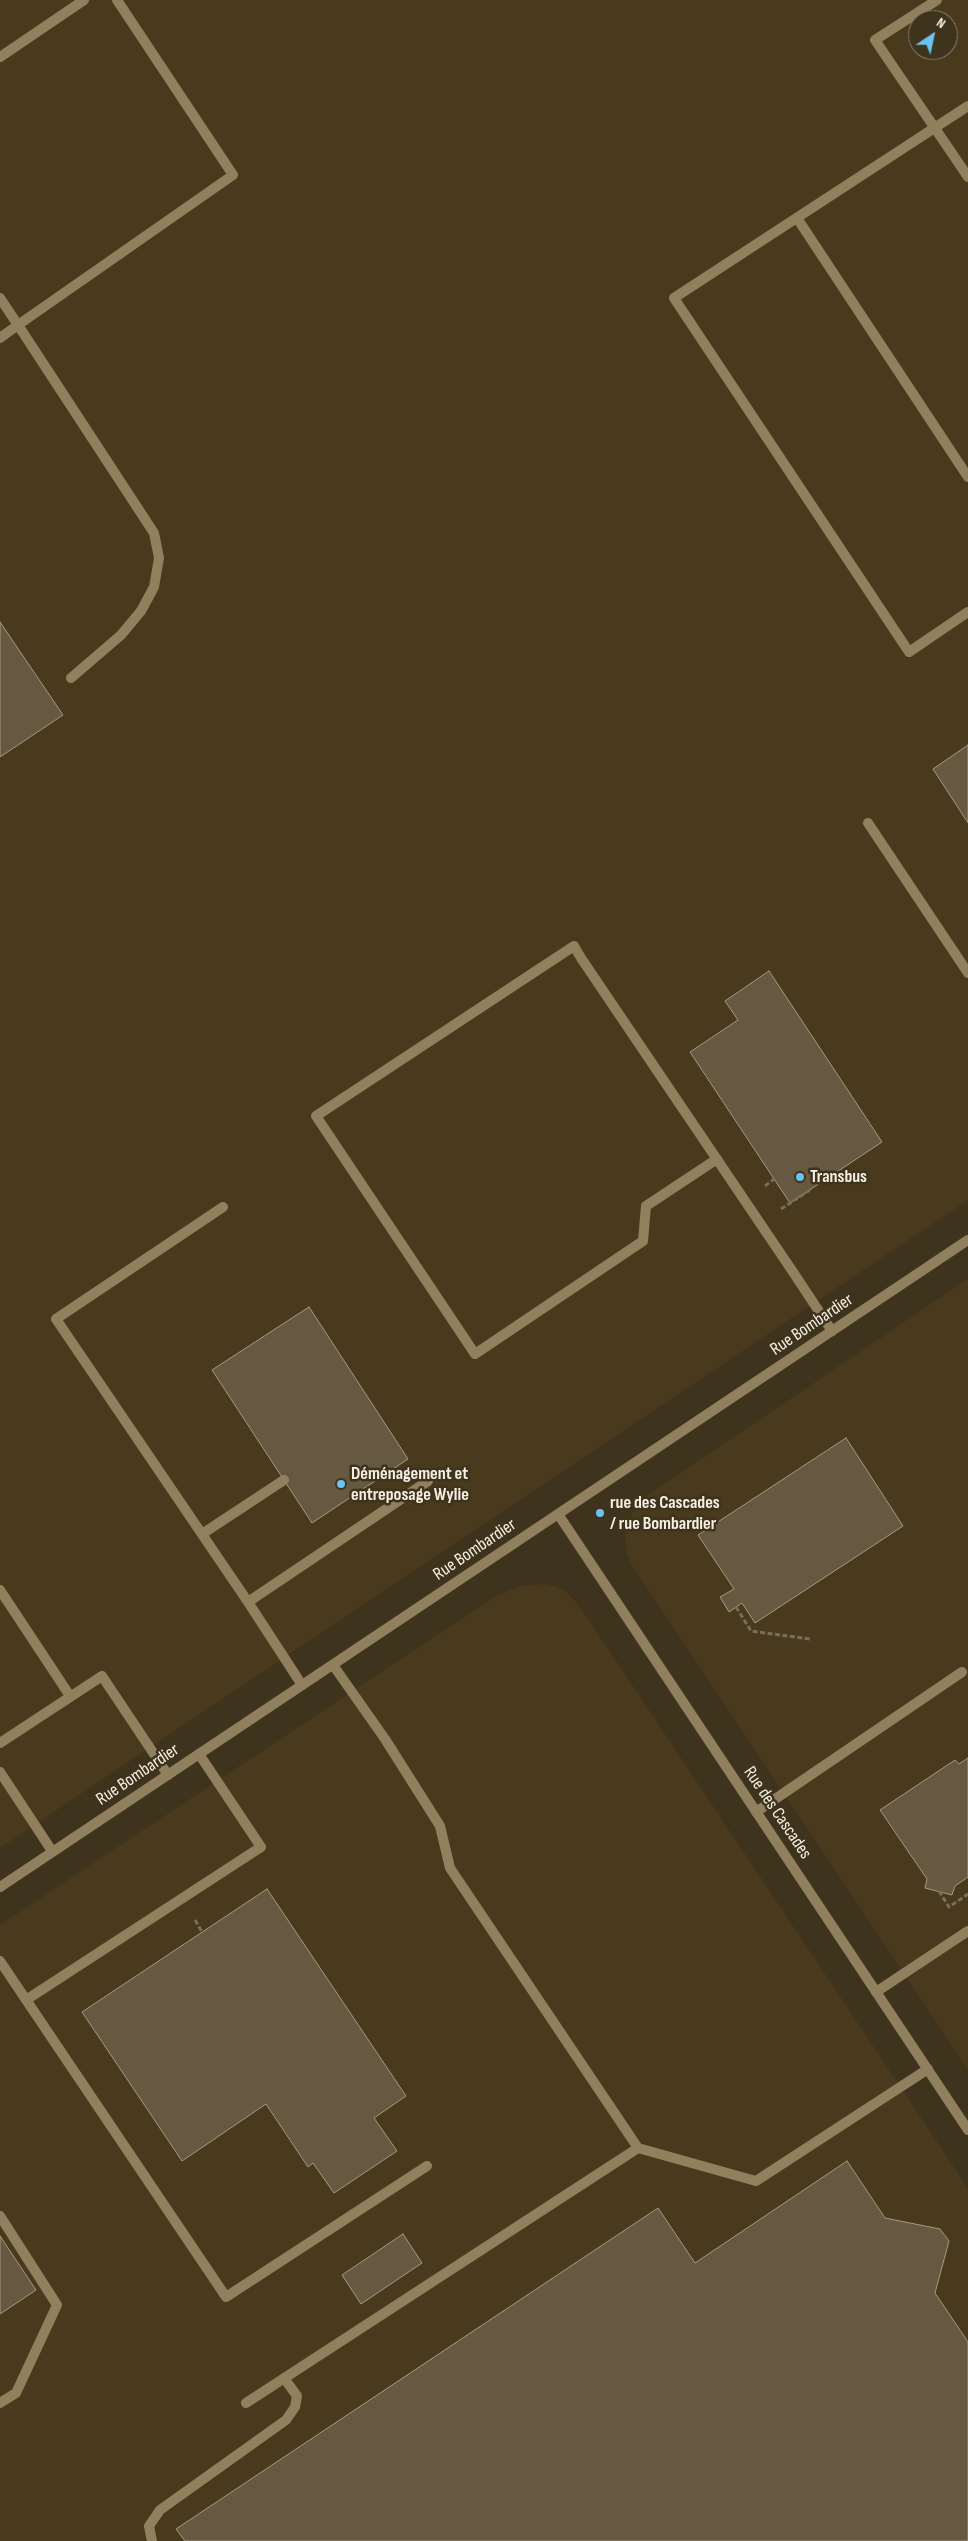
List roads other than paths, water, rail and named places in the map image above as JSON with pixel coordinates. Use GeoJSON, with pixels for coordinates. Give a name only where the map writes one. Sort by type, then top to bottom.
{"type":"FeatureCollection","features":[{"type":"Feature","properties":{"kind":"street"},"geometry":{"type":"LineString","coordinates":[[0,56],[84,0]]}},
{"type":"Feature","properties":{"kind":"street"},"geometry":{"type":"LineString","coordinates":[[0,338],[233,175],[117,0]]}},
{"type":"Feature","properties":{"kind":"street"},"geometry":{"type":"LineString","coordinates":[[937,0],[875,40],[968,177]]}},
{"type":"Feature","properties":{"kind":"street"},"geometry":{"type":"LineString","coordinates":[[968,106],[674,298],[909,652],[968,612]]}},
{"type":"Feature","properties":{"kind":"street"},"geometry":{"type":"LineString","coordinates":[[797,218],[968,477]]}},
{"type":"Feature","properties":{"kind":"street"},"geometry":{"type":"LineString","coordinates":[[0,298],[144,516],[154,533],[159,558],[154,587],[141,611],[121,635],[71,678]]}},
{"type":"Feature","properties":{"kind":"street"},"geometry":{"type":"LineString","coordinates":[[868,823],[968,973]]}},
{"type":"Feature","properties":{"kind":"street"},"geometry":{"type":"LineString","coordinates":[[717,1159],[646,1206],[643,1241],[475,1354],[316,1116],[574,946],[717,1159],[832,1331]]}},
{"type":"Feature","properties":{"kind":"street"},"geometry":{"type":"LineString","coordinates":[[223,1207],[56,1319],[302,1685]]}},
{"type":"Feature","properties":{"kind":"street","name":"Rue Bombardier"},"geometry":{"type":"LineString","coordinates":[[0,1887],[968,1240]]}},
{"type":"Feature","properties":{"kind":"street"},"geometry":{"type":"LineString","coordinates":[[202,1534],[284,1480]]}},
{"type":"Feature","properties":{"kind":"street"},"geometry":{"type":"LineString","coordinates":[[248,1602],[428,1481]]}},
{"type":"Feature","properties":{"kind":"street","name":"Rue des Cascades"},"geometry":{"type":"LineString","coordinates":[[558,1514],[968,2130]]}},
{"type":"Feature","properties":{"kind":"street"},"geometry":{"type":"LineString","coordinates":[[0,1590],[70,1696]]}},
{"type":"Feature","properties":{"kind":"street"},"geometry":{"type":"LineString","coordinates":[[333,1665],[385,1739],[440,1826],[450,1868],[638,2148],[756,2181],[928,2069]]}},
{"type":"Feature","properties":{"kind":"street"},"geometry":{"type":"LineString","coordinates":[[756,1812],[962,1672]]}},
{"type":"Feature","properties":{"kind":"street"},"geometry":{"type":"LineString","coordinates":[[0,1743],[102,1676],[168,1775]]}},
{"type":"Feature","properties":{"kind":"street"},"geometry":{"type":"LineString","coordinates":[[26,2000],[261,1847],[199,1754]]}},
{"type":"Feature","properties":{"kind":"street"},"geometry":{"type":"LineString","coordinates":[[0,1772],[52,1851]]}},
{"type":"Feature","properties":{"kind":"street"},"geometry":{"type":"LineString","coordinates":[[876,1992],[968,1931]]}},
{"type":"Feature","properties":{"kind":"street"},"geometry":{"type":"LineString","coordinates":[[0,1961],[226,2297],[427,2166]]}},
{"type":"Feature","properties":{"kind":"street"},"geometry":{"type":"LineString","coordinates":[[246,2403],[638,2148]]}},
{"type":"Feature","properties":{"kind":"street"},"geometry":{"type":"LineString","coordinates":[[0,2216],[56,2306],[16,2393],[0,2403]]}},
{"type":"Feature","properties":{"kind":"street"},"geometry":{"type":"LineString","coordinates":[[152,2541],[149,2526],[160,2510],[286,2420],[295,2407],[297,2396],[284,2378]]}},
{"type":"Feature","properties":{"kind":"place","name":"Transbus"},"geometry":{"type":"Point","coordinates":[800,1177]}},
{"type":"Feature","properties":{"kind":"place","name":"Déménagement et entreposage Wylie"},"geometry":{"type":"Point","coordinates":[341,1484]}},
{"type":"Feature","properties":{"kind":"place","name":"rue des Cascades / rue Bombardier"},"geometry":{"type":"Point","coordinates":[600,1513]}}]}
